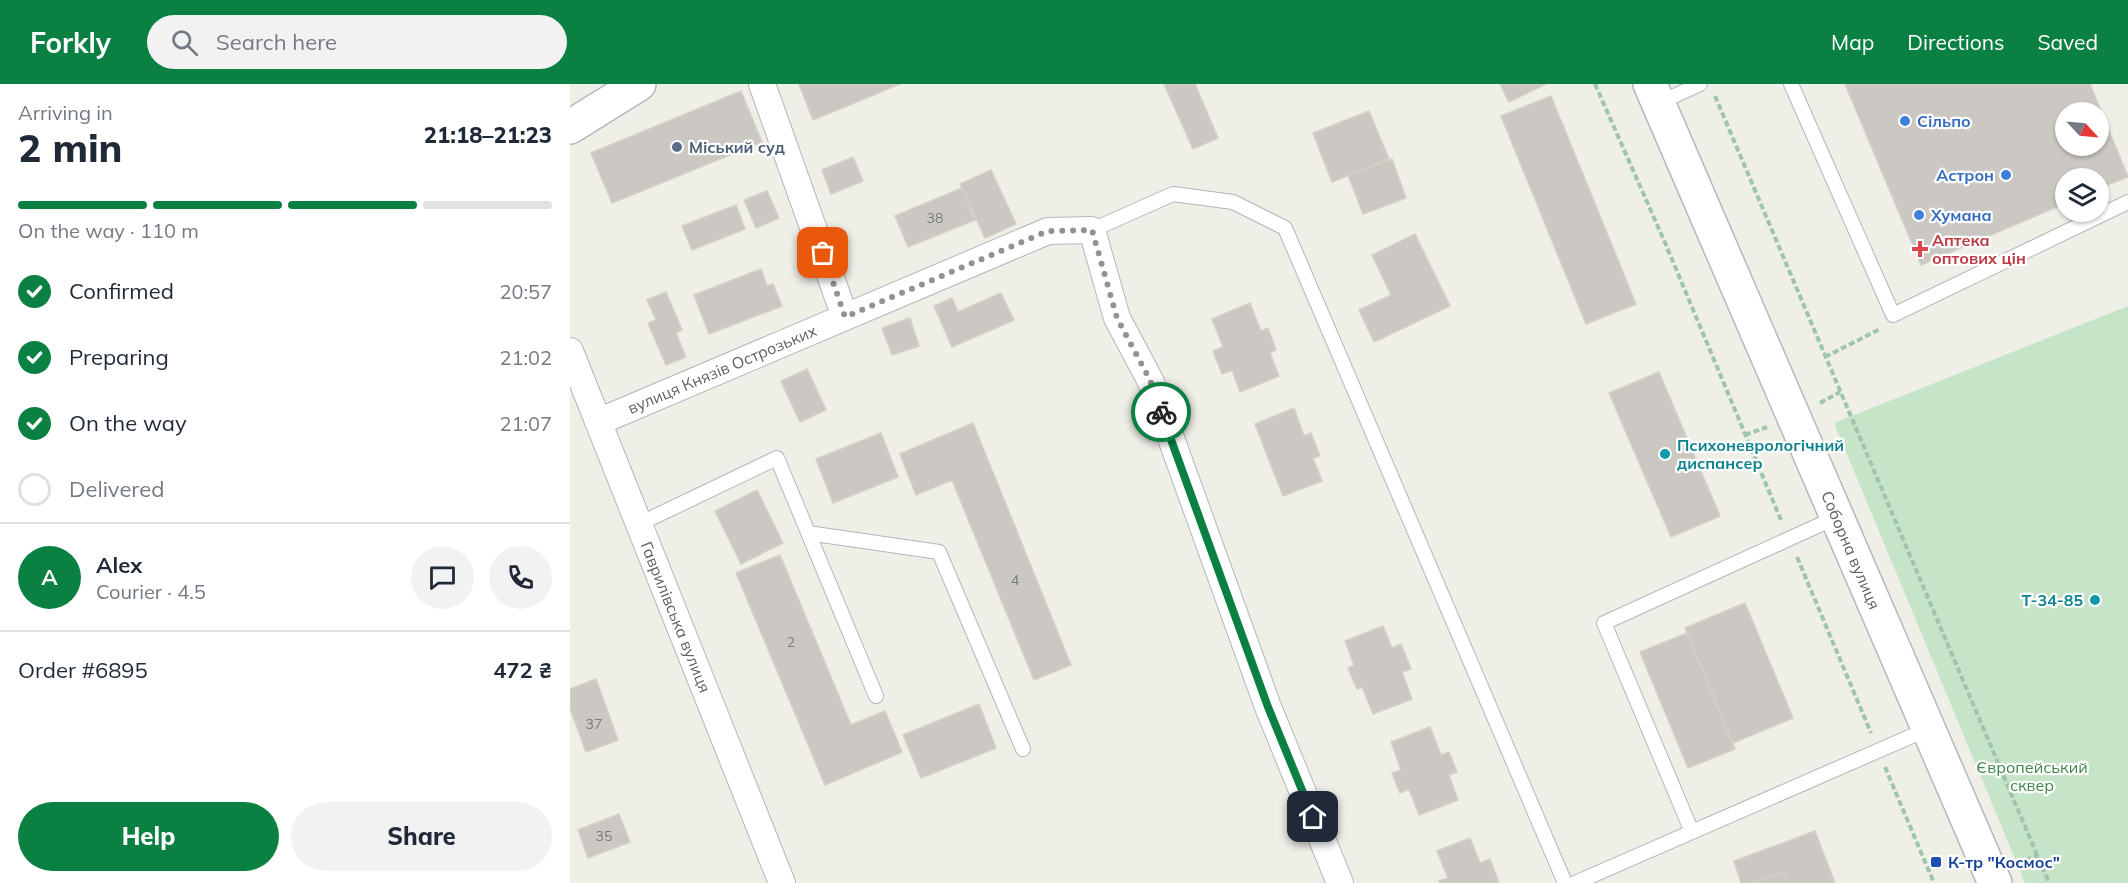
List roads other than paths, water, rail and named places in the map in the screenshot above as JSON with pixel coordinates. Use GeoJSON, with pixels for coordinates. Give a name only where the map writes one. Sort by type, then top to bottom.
{"type":"FeatureCollection","features":[{"type":"Feature","properties":{"kind":"street"},"geometry":{"type":"LineString","coordinates":[[570,127],[639,84]]}},
{"type":"Feature","properties":{"kind":"street"},"geometry":{"type":"LineString","coordinates":[[762,84],[845,317]]}},
{"type":"Feature","properties":{"kind":"street","name":"Соборна вулиця"},"geometry":{"type":"LineString","coordinates":[[1655,94],[1995,883]]}},
{"type":"Feature","properties":{"kind":"street"},"geometry":{"type":"LineString","coordinates":[[1092,230],[1117,318],[1150,380],[1268,707],[1340,883]]}},
{"type":"Feature","properties":{"kind":"street","name":"вулиця Князів Острозьких"},"geometry":{"type":"LineString","coordinates":[[598,422],[1048,231],[1092,230]]}},
{"type":"Feature","properties":{"kind":"street","name":"Гаврилівська вулиця"},"geometry":{"type":"LineString","coordinates":[[570,351],[782,883]]}},
{"type":"Feature","properties":{"kind":"lane"},"geometry":{"type":"LineString","coordinates":[[1655,94],[1700,84]]}},
{"type":"Feature","properties":{"kind":"lane"},"geometry":{"type":"LineString","coordinates":[[1791,84],[1893,315],[2128,202]]}},
{"type":"Feature","properties":{"kind":"lane"},"geometry":{"type":"LineString","coordinates":[[1092,230],[1173,194],[1233,202],[1285,228],[1565,883]]}},
{"type":"Feature","properties":{"kind":"lane"},"geometry":{"type":"LineString","coordinates":[[639,524],[777,458],[876,696]]}},
{"type":"Feature","properties":{"kind":"lane"},"geometry":{"type":"LineString","coordinates":[[1692,832],[1604,623],[1837,517]]}},
{"type":"Feature","properties":{"kind":"lane"},"geometry":{"type":"LineString","coordinates":[[808,533],[939,552],[1023,749]]}},
{"type":"Feature","properties":{"kind":"lane"},"geometry":{"type":"LineString","coordinates":[[1575,883],[1928,729]]}},
{"type":"Feature","properties":{"kind":"place","name":"Сільпо"},"geometry":{"type":"Point","coordinates":[1905,121]}},
{"type":"Feature","properties":{"kind":"place","name":"Міський суд"},"geometry":{"type":"Point","coordinates":[677,147]}},
{"type":"Feature","properties":{"kind":"place","name":"Астрон"},"geometry":{"type":"Point","coordinates":[2006,175]}},
{"type":"Feature","properties":{"kind":"place","name":"Хумана"},"geometry":{"type":"Point","coordinates":[1919,215]}},
{"type":"Feature","properties":{"kind":"place","name":"Аптека оптових цін"},"geometry":{"type":"Point","coordinates":[1920,249]}},
{"type":"Feature","properties":{"kind":"place","name":"Психоневрологічний диспансер"},"geometry":{"type":"Point","coordinates":[1665,454]}},
{"type":"Feature","properties":{"kind":"place","name":"Т-34-85"},"geometry":{"type":"Point","coordinates":[2095,600]}},
{"type":"Feature","properties":{"kind":"place","name":"К-тр \"Космос\""},"geometry":{"type":"Point","coordinates":[1936,862]}},
{"type":"Feature","properties":{"kind":"park label","name":"Європейський сквер"},"geometry":{"type":"Point","coordinates":[2032,776]}}]}
